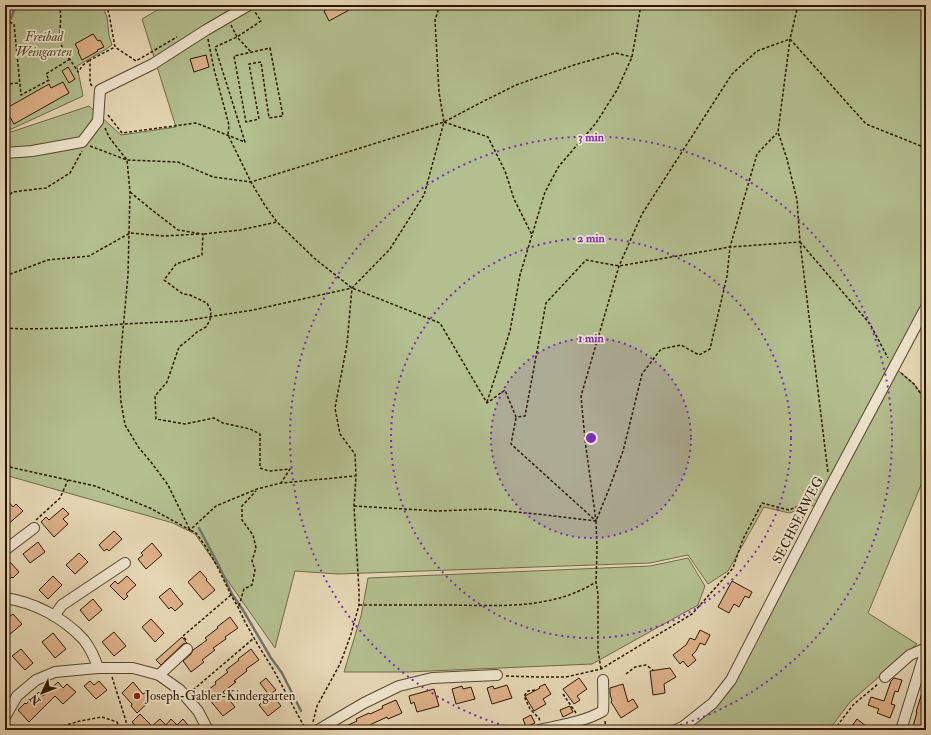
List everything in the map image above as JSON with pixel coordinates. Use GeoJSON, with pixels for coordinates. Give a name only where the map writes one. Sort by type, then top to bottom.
{"type":"FeatureCollection","features":[{"type":"Feature","properties":{"kind":"street"},"geometry":{"type":"LineString","coordinates":[[5,153],[32,151],[82,142],[98,121],[100,90],[153,64],[227,17],[251,8]]}},
{"type":"Feature","properties":{"kind":"street","name":"SECHSERWEG"},"geometry":{"type":"LineString","coordinates":[[676,730],[684,726],[713,703],[730,680],[926,307]]}},
{"type":"Feature","properties":{"kind":"street"},"geometry":{"type":"LineString","coordinates":[[5,550],[34,528]]}},
{"type":"Feature","properties":{"kind":"street"},"geometry":{"type":"LineString","coordinates":[[54,616],[62,605],[125,563]]}},
{"type":"Feature","properties":{"kind":"street"},"geometry":{"type":"LineString","coordinates":[[5,598],[33,606],[70,626],[85,641],[98,668]]}},
{"type":"Feature","properties":{"kind":"street"},"geometry":{"type":"LineString","coordinates":[[159,675],[187,645]]}},
{"type":"Feature","properties":{"kind":"street"},"geometry":{"type":"LineString","coordinates":[[885,677],[910,655],[926,648]]}},
{"type":"Feature","properties":{"kind":"street"},"geometry":{"type":"LineString","coordinates":[[901,730],[926,648]]}},
{"type":"Feature","properties":{"kind":"street"},"geometry":{"type":"LineString","coordinates":[[5,717],[17,696],[36,680],[54,672],[98,668],[133,668],[159,675],[180,690],[198,711],[208,730]]}},
{"type":"Feature","properties":{"kind":"street"},"geometry":{"type":"LineString","coordinates":[[316,727],[399,686],[432,678],[497,676]]}},
{"type":"Feature","properties":{"kind":"street"},"geometry":{"type":"LineString","coordinates":[[541,730],[580,720],[603,711],[603,680]]}},
{"type":"Feature","properties":{"kind":"path"},"geometry":{"type":"LineString","coordinates":[[59,5],[61,12],[61,45],[78,72],[83,65],[90,60],[114,47]]}},
{"type":"Feature","properties":{"kind":"path"},"geometry":{"type":"LineString","coordinates":[[106,5],[109,14],[114,47],[136,61],[176,37]]}},
{"type":"Feature","properties":{"kind":"path"},"geometry":{"type":"LineString","coordinates":[[5,328],[71,328],[183,321],[253,310],[352,288],[390,249],[424,195],[444,122],[439,92],[435,20],[440,5]]}},
{"type":"Feature","properties":{"kind":"path"},"geometry":{"type":"LineString","coordinates":[[487,402],[510,331],[520,276],[545,192],[559,166],[596,123],[617,90],[632,57],[641,5]]}},
{"type":"Feature","properties":{"kind":"path"},"geometry":{"type":"LineString","coordinates":[[798,5],[790,39],[778,132],[787,159],[797,200],[800,242],[828,474]]}},
{"type":"Feature","properties":{"kind":"path"},"geometry":{"type":"LineString","coordinates":[[108,116],[122,133],[196,123],[245,142],[215,47],[237,37],[261,21],[251,8]]}},
{"type":"Feature","properties":{"kind":"path"},"geometry":{"type":"LineString","coordinates":[[227,17],[237,37],[251,52]]}},
{"type":"Feature","properties":{"kind":"path"},"geometry":{"type":"LineString","coordinates":[[5,20],[14,24],[21,95],[49,80],[46,74],[70,59]]}},
{"type":"Feature","properties":{"kind":"path"},"geometry":{"type":"LineString","coordinates":[[206,30],[214,69],[229,125],[228,135],[251,182],[277,222],[314,258],[352,288],[440,323],[487,402]]}},
{"type":"Feature","properties":{"kind":"path"},"geometry":{"type":"LineString","coordinates":[[790,39],[866,124],[926,148]]}},
{"type":"Feature","properties":{"kind":"path"},"geometry":{"type":"LineString","coordinates":[[603,680],[598,651],[596,521],[585,440],[581,396],[619,266],[642,214],[732,74],[758,51],[790,39]]}},
{"type":"Feature","properties":{"kind":"path"},"geometry":{"type":"LineString","coordinates":[[270,48],[283,116],[269,118],[261,62],[249,64],[259,119],[246,122],[234,56],[251,52],[270,48]]}},
{"type":"Feature","properties":{"kind":"path"},"geometry":{"type":"LineString","coordinates":[[86,145],[127,160],[178,162],[213,178],[251,182],[444,122],[516,85],[567,67],[616,53],[632,57]]}},
{"type":"Feature","properties":{"kind":"path"},"geometry":{"type":"LineString","coordinates":[[90,60],[90,83],[93,90]]}},
{"type":"Feature","properties":{"kind":"path"},"geometry":{"type":"LineString","coordinates":[[5,84],[20,83]]}},
{"type":"Feature","properties":{"kind":"path"},"geometry":{"type":"LineString","coordinates":[[98,121],[103,125],[109,137],[127,160],[130,192],[128,275],[118,373],[125,425],[139,448],[168,485],[190,530]]}},
{"type":"Feature","properties":{"kind":"path"},"geometry":{"type":"LineString","coordinates":[[444,122],[488,137],[505,172],[514,199],[532,235]]}},
{"type":"Feature","properties":{"kind":"path"},"geometry":{"type":"LineString","coordinates":[[596,521],[623,451],[642,374],[661,349],[681,345],[699,355],[710,349],[727,276],[730,247],[757,154],[778,132]]}},
{"type":"Feature","properties":{"kind":"path"},"geometry":{"type":"LineString","coordinates":[[5,203],[12,192],[46,188],[70,173],[82,152]]}},
{"type":"Feature","properties":{"kind":"path"},"geometry":{"type":"LineString","coordinates":[[130,192],[178,230],[203,234]]}},
{"type":"Feature","properties":{"kind":"path"},"geometry":{"type":"LineString","coordinates":[[5,276],[48,260],[89,256],[130,233],[164,236],[203,234],[240,230],[277,222]]}},
{"type":"Feature","properties":{"kind":"path"},"geometry":{"type":"LineString","coordinates":[[203,234],[202,255],[176,264],[164,280],[183,294],[190,295],[207,304],[211,311],[211,317],[206,327],[196,332],[179,346],[167,382],[155,396],[156,419],[185,424],[214,418],[223,423],[250,429],[260,434],[260,468],[269,470],[290,469],[281,483]]}},
{"type":"Feature","properties":{"kind":"path"},"geometry":{"type":"LineString","coordinates":[[516,417],[525,416],[546,303],[586,260],[619,266],[730,247],[800,242]]}},
{"type":"Feature","properties":{"kind":"path"},"geometry":{"type":"LineString","coordinates":[[800,242],[870,324],[894,367]]}},
{"type":"Feature","properties":{"kind":"path"},"geometry":{"type":"LineString","coordinates":[[316,727],[313,719],[317,706],[340,664],[351,634],[359,605],[354,506],[356,476],[355,454],[340,434],[335,408],[347,344],[352,288]]}},
{"type":"Feature","properties":{"kind":"path"},"geometry":{"type":"LineString","coordinates":[[910,380],[926,401]]}},
{"type":"Feature","properties":{"kind":"path"},"geometry":{"type":"LineString","coordinates":[[487,402],[505,390],[516,417],[511,444],[596,521]]}},
{"type":"Feature","properties":{"kind":"path"},"geometry":{"type":"LineString","coordinates":[[5,466],[95,486],[150,508],[196,533],[206,546],[245,622],[273,669],[306,730]]}},
{"type":"Feature","properties":{"kind":"path"},"geometry":{"type":"LineString","coordinates":[[190,530],[216,506],[257,489],[281,483],[356,476]]}},
{"type":"Feature","properties":{"kind":"path"},"geometry":{"type":"LineString","coordinates":[[34,528],[32,523],[60,498],[68,480]]}},
{"type":"Feature","properties":{"kind":"path"},"geometry":{"type":"LineString","coordinates":[[238,607],[244,589],[252,585],[255,570],[252,561],[256,548],[253,535],[242,520],[242,506],[257,489]]}},
{"type":"Feature","properties":{"kind":"path"},"geometry":{"type":"LineString","coordinates":[[497,676],[539,678],[566,676],[601,669],[692,614],[733,568],[743,539],[762,503],[789,510],[826,495]]}},
{"type":"Feature","properties":{"kind":"path"},"geometry":{"type":"LineString","coordinates":[[354,506],[438,511],[487,509],[596,521]]}},
{"type":"Feature","properties":{"kind":"path"},"geometry":{"type":"LineString","coordinates":[[359,605],[501,606],[540,603],[571,595],[596,582]]}},
{"type":"Feature","properties":{"kind":"path"},"geometry":{"type":"LineString","coordinates":[[187,645],[183,636],[231,595]]}},
{"type":"Feature","properties":{"kind":"path"},"geometry":{"type":"LineString","coordinates":[[186,697],[254,638]]}},
{"type":"Feature","properties":{"kind":"path"},"geometry":{"type":"LineString","coordinates":[[626,674],[635,667],[646,665],[653,670]]}},
{"type":"Feature","properties":{"kind":"path"},"geometry":{"type":"LineString","coordinates":[[834,730],[853,705],[885,677]]}},
{"type":"Feature","properties":{"kind":"path"},"geometry":{"type":"LineString","coordinates":[[88,730],[118,727],[126,729],[126,721],[112,681]]}},
{"type":"Feature","properties":{"kind":"path"},"geometry":{"type":"LineString","coordinates":[[535,690],[528,691],[524,696],[530,709],[539,718],[541,730]]}},
{"type":"Feature","properties":{"kind":"path"},"geometry":{"type":"LineString","coordinates":[[563,694],[575,710],[580,720]]}},
{"type":"Feature","properties":{"kind":"path"},"geometry":{"type":"LineString","coordinates":[[54,730],[80,721],[102,717],[117,722],[118,727]]}},
{"type":"Feature","properties":{"kind":"path"},"geometry":{"type":"LineString","coordinates":[[605,722],[606,730]]}},
{"type":"Feature","properties":{"kind":"green space","name":"Freibad Weingarten"},"geometry":{"type":"Polygon","coordinates":[[[5,5],[102,5],[107,17],[112,45],[77,66],[83,96],[5,132],[5,5]]]}},
{"type":"Feature","properties":{"kind":"green space"},"geometry":{"type":"Polygon","coordinates":[[[166,5],[926,5],[926,299],[889,365],[818,504],[789,513],[764,507],[728,571],[708,584],[688,555],[650,563],[338,574],[295,571],[275,648],[195,534],[173,523],[5,475],[5,134],[89,106],[121,135],[176,127],[142,19],[166,5]]]}},
{"type":"Feature","properties":{"kind":"green space"},"geometry":{"type":"Polygon","coordinates":[[[894,367],[914,384],[926,401],[926,473],[868,613],[917,644],[850,702],[829,730],[676,730],[713,703],[894,367]]]}},
{"type":"Feature","properties":{"kind":"green space"},"geometry":{"type":"Polygon","coordinates":[[[688,558],[705,586],[698,605],[592,664],[408,672],[344,672],[361,616],[368,578],[650,566],[688,558]]]}},
{"type":"Feature","properties":{"kind":"green space"},"geometry":{"type":"Polygon","coordinates":[[[126,727],[127,730],[88,730],[91,729],[126,727]]]}},
{"type":"Feature","properties":{"kind":"building"},"geometry":{"type":"Polygon","coordinates":[[[335,5],[347,5],[349,10],[329,21],[324,11],[335,5]]]}},
{"type":"Feature","properties":{"kind":"building"},"geometry":{"type":"Polygon","coordinates":[[[93,34],[98,41],[100,40],[104,47],[82,60],[75,44],[93,34]]]}},
{"type":"Feature","properties":{"kind":"building"},"geometry":{"type":"Polygon","coordinates":[[[206,55],[209,67],[194,72],[190,59],[206,55]]]}},
{"type":"Feature","properties":{"kind":"building"},"geometry":{"type":"Polygon","coordinates":[[[68,67],[75,79],[69,83],[62,71],[68,67]]]}},
{"type":"Feature","properties":{"kind":"building"},"geometry":{"type":"Polygon","coordinates":[[[63,82],[69,93],[14,124],[5,109],[49,84],[51,88],[63,82]]]}},
{"type":"Feature","properties":{"kind":"building"},"geometry":{"type":"Polygon","coordinates":[[[5,498],[13,507],[16,504],[23,511],[5,527],[5,498]]]}},
{"type":"Feature","properties":{"kind":"building"},"geometry":{"type":"Polygon","coordinates":[[[63,508],[69,514],[63,519],[68,524],[54,537],[41,522],[46,517],[49,520],[63,508]]]}},
{"type":"Feature","properties":{"kind":"building"},"geometry":{"type":"Polygon","coordinates":[[[114,531],[122,539],[109,551],[107,549],[104,551],[99,545],[114,531]]]}},
{"type":"Feature","properties":{"kind":"building"},"geometry":{"type":"Polygon","coordinates":[[[38,542],[45,552],[30,563],[23,554],[38,542]]]}},
{"type":"Feature","properties":{"kind":"building"},"geometry":{"type":"Polygon","coordinates":[[[152,543],[162,555],[146,569],[138,559],[143,555],[141,553],[152,543]]]}},
{"type":"Feature","properties":{"kind":"building"},"geometry":{"type":"Polygon","coordinates":[[[79,553],[88,562],[75,574],[66,565],[79,553]]]}},
{"type":"Feature","properties":{"kind":"building"},"geometry":{"type":"Polygon","coordinates":[[[10,562],[19,572],[5,583],[5,566],[10,562]]]}},
{"type":"Feature","properties":{"kind":"building"},"geometry":{"type":"Polygon","coordinates":[[[200,571],[215,590],[203,600],[188,582],[200,571]]]}},
{"type":"Feature","properties":{"kind":"building"},"geometry":{"type":"Polygon","coordinates":[[[53,576],[62,585],[48,599],[39,590],[53,576]]]}},
{"type":"Feature","properties":{"kind":"building"},"geometry":{"type":"Polygon","coordinates":[[[127,576],[136,585],[126,594],[128,596],[124,600],[110,586],[115,581],[118,584],[127,576]]]}},
{"type":"Feature","properties":{"kind":"building"},"geometry":{"type":"Polygon","coordinates":[[[732,581],[752,592],[749,598],[745,596],[739,607],[734,604],[729,613],[718,607],[732,581]]]}},
{"type":"Feature","properties":{"kind":"building"},"geometry":{"type":"Polygon","coordinates":[[[170,588],[183,604],[175,611],[171,607],[169,609],[159,597],[170,588]]]}},
{"type":"Feature","properties":{"kind":"building"},"geometry":{"type":"Polygon","coordinates":[[[93,599],[102,610],[89,621],[80,610],[93,599]]]}},
{"type":"Feature","properties":{"kind":"building"},"geometry":{"type":"Polygon","coordinates":[[[5,613],[9,617],[13,614],[22,624],[9,635],[5,631],[5,613]]]}},
{"type":"Feature","properties":{"kind":"building"},"geometry":{"type":"Polygon","coordinates":[[[230,617],[238,628],[213,648],[215,650],[202,660],[204,662],[191,672],[183,661],[191,654],[193,650],[207,640],[205,638],[230,617]]]}},
{"type":"Feature","properties":{"kind":"building"},"geometry":{"type":"Polygon","coordinates":[[[151,619],[164,633],[155,642],[142,627],[151,619]]]}},
{"type":"Feature","properties":{"kind":"building"},"geometry":{"type":"Polygon","coordinates":[[[700,630],[710,635],[705,645],[700,643],[692,655],[696,660],[688,667],[683,661],[680,664],[673,655],[686,645],[690,638],[695,640],[700,630]]]}},
{"type":"Feature","properties":{"kind":"building"},"geometry":{"type":"Polygon","coordinates":[[[114,632],[126,646],[114,656],[102,642],[114,632]]]}},
{"type":"Feature","properties":{"kind":"building"},"geometry":{"type":"Polygon","coordinates":[[[53,633],[66,649],[55,658],[42,642],[53,633]]]}},
{"type":"Feature","properties":{"kind":"building"},"geometry":{"type":"Polygon","coordinates":[[[182,637],[187,643],[183,644],[161,665],[156,660],[182,637]]]}},
{"type":"Feature","properties":{"kind":"building"},"geometry":{"type":"Polygon","coordinates":[[[21,649],[33,663],[25,670],[12,656],[21,649]]]}},
{"type":"Feature","properties":{"kind":"building"},"geometry":{"type":"Polygon","coordinates":[[[251,649],[259,660],[246,669],[247,671],[234,681],[236,682],[223,692],[235,707],[223,716],[204,693],[228,672],[226,670],[251,649]]]}},
{"type":"Feature","properties":{"kind":"building"},"geometry":{"type":"Polygon","coordinates":[[[670,668],[676,677],[664,684],[665,693],[653,695],[650,671],[670,668]]]}},
{"type":"Feature","properties":{"kind":"building"},"geometry":{"type":"Polygon","coordinates":[[[266,678],[276,690],[269,695],[260,683],[266,678]]]}},
{"type":"Feature","properties":{"kind":"building"},"geometry":{"type":"Polygon","coordinates":[[[579,678],[587,689],[577,696],[580,700],[574,704],[563,689],[579,678]]]}},
{"type":"Feature","properties":{"kind":"building"},"geometry":{"type":"Polygon","coordinates":[[[894,678],[902,680],[898,692],[895,691],[891,704],[895,705],[890,718],[877,713],[879,709],[868,705],[871,697],[884,701],[891,681],[894,678]]]}},
{"type":"Feature","properties":{"kind":"building"},"geometry":{"type":"Polygon","coordinates":[[[90,681],[94,685],[99,681],[107,690],[96,699],[84,686],[90,681]]]}},
{"type":"Feature","properties":{"kind":"building"},"geometry":{"type":"Polygon","coordinates":[[[58,682],[63,688],[67,684],[76,692],[63,704],[55,696],[29,722],[18,710],[39,692],[43,696],[58,682]]]}},
{"type":"Feature","properties":{"kind":"building","name":"Joseph-Gabler-Kindergarten"},"geometry":{"type":"Polygon","coordinates":[[[133,682],[143,694],[146,692],[152,699],[137,713],[131,706],[132,704],[122,693],[133,682]]]}},
{"type":"Feature","properties":{"kind":"building"},"geometry":{"type":"Polygon","coordinates":[[[925,683],[926,724],[924,730],[912,730],[916,712],[925,683]]]}},
{"type":"Feature","properties":{"kind":"building"},"geometry":{"type":"Polygon","coordinates":[[[545,684],[551,694],[543,699],[546,704],[534,711],[525,696],[545,684]]]}},
{"type":"Feature","properties":{"kind":"building"},"geometry":{"type":"Polygon","coordinates":[[[623,684],[628,702],[633,699],[638,707],[621,718],[611,702],[610,688],[623,684]]]}},
{"type":"Feature","properties":{"kind":"building"},"geometry":{"type":"Polygon","coordinates":[[[507,685],[512,698],[492,704],[487,688],[493,686],[494,689],[507,685]]]}},
{"type":"Feature","properties":{"kind":"building"},"geometry":{"type":"Polygon","coordinates":[[[462,686],[463,689],[471,687],[475,699],[456,704],[452,689],[462,686]]]}},
{"type":"Feature","properties":{"kind":"building"},"geometry":{"type":"Polygon","coordinates":[[[434,689],[439,706],[417,712],[414,702],[411,704],[409,696],[434,689]]]}},
{"type":"Feature","properties":{"kind":"building"},"geometry":{"type":"Polygon","coordinates":[[[272,694],[281,706],[268,716],[259,705],[272,694]]]}},
{"type":"Feature","properties":{"kind":"building"},"geometry":{"type":"Polygon","coordinates":[[[396,700],[402,713],[388,719],[387,717],[374,723],[366,730],[338,730],[357,721],[356,719],[383,708],[382,706],[396,700]]]}},
{"type":"Feature","properties":{"kind":"building"},"geometry":{"type":"Polygon","coordinates":[[[570,706],[573,712],[563,717],[560,710],[570,706]]]}},
{"type":"Feature","properties":{"kind":"building"},"geometry":{"type":"Polygon","coordinates":[[[140,714],[152,726],[160,719],[166,725],[171,719],[177,725],[183,719],[192,730],[139,730],[132,722],[140,714]]]}},
{"type":"Feature","properties":{"kind":"building"},"geometry":{"type":"Polygon","coordinates":[[[531,715],[535,723],[526,727],[523,719],[531,715]]]}},
{"type":"Feature","properties":{"kind":"building"},"geometry":{"type":"Polygon","coordinates":[[[857,719],[871,730],[849,730],[857,719]]]}},
{"type":"Feature","properties":{"kind":"waterway"},"geometry":{"type":"LineString","coordinates":[[11,18],[16,5]]}},
{"type":"Feature","properties":{"kind":"waterway"},"geometry":{"type":"LineString","coordinates":[[5,32],[7,26]]}},
{"type":"Feature","properties":{"kind":"waterway"},"geometry":{"type":"LineString","coordinates":[[199,528],[232,594],[271,658],[282,673],[301,711]]}},
{"type":"Feature","properties":{"kind":"place","name":"Joseph-Gabler-Kindergarten"},"geometry":{"type":"Point","coordinates":[137,696]}}]}
